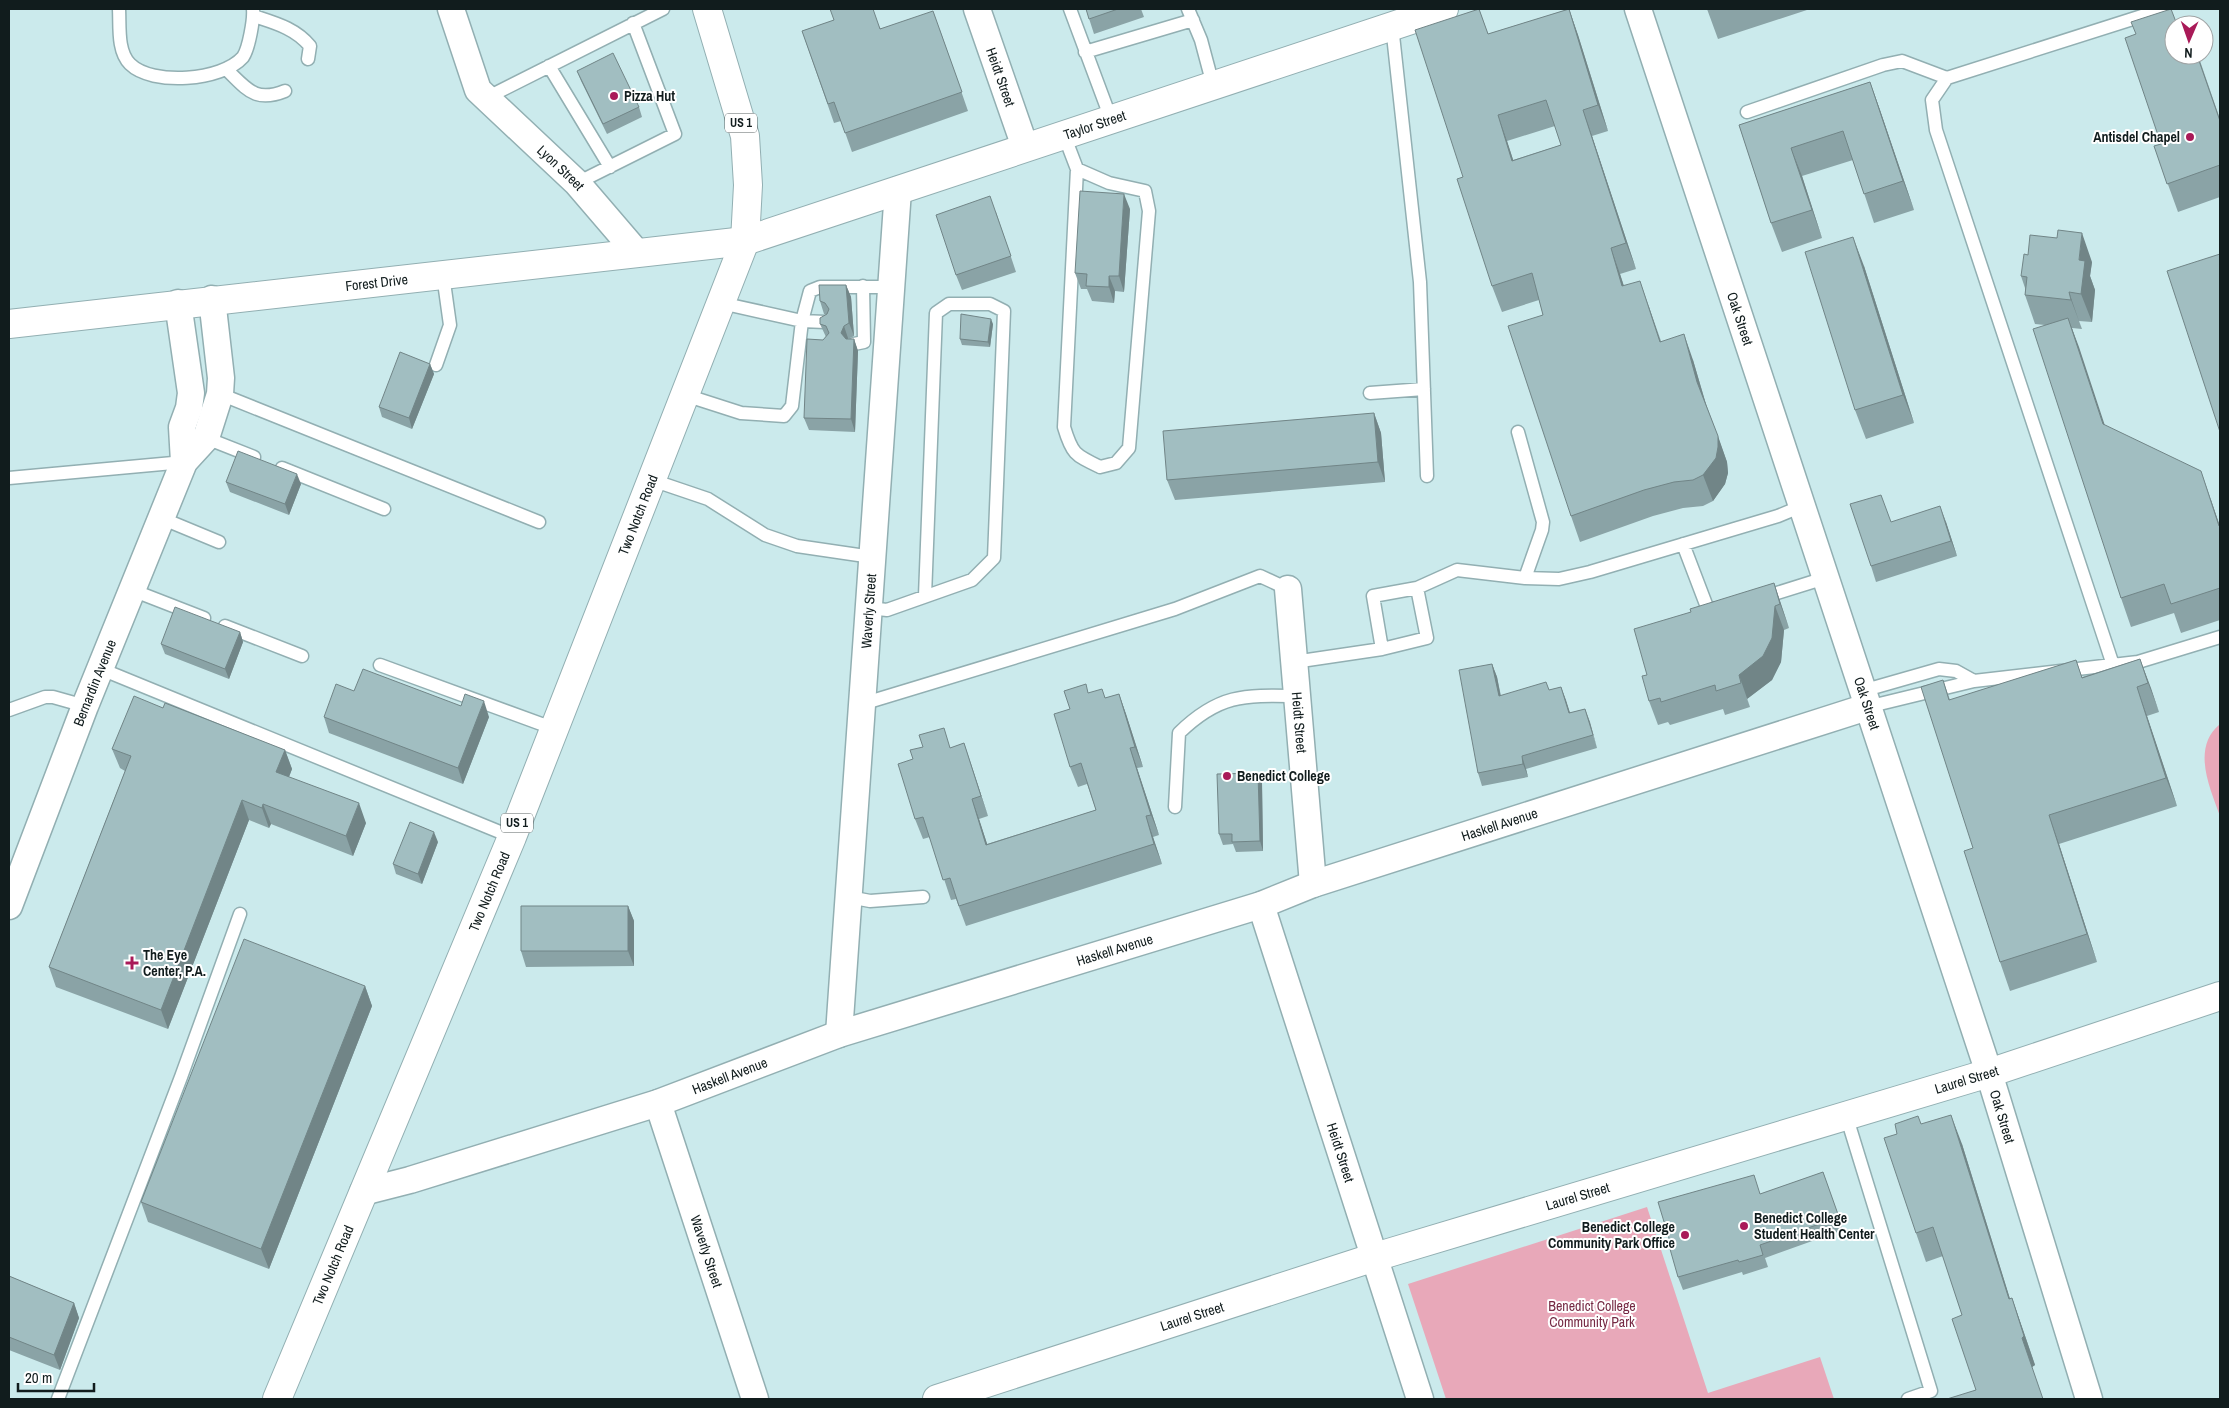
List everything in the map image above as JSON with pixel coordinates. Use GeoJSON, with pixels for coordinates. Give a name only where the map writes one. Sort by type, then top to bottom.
{"type":"FeatureCollection","features":[{"type":"Feature","properties":{"kind":"main road","name":"US 1"},"geometry":{"type":"LineString","coordinates":[[707,9],[745,136],[748,185],[745,241]]}},
{"type":"Feature","properties":{"kind":"main road","name":"Taylor Street"},"geometry":{"type":"LineString","coordinates":[[745,241],[1444,9]]}},
{"type":"Feature","properties":{"kind":"main road","name":"Forest Drive"},"geometry":{"type":"LineString","coordinates":[[9,324],[212,299],[745,241]]}},
{"type":"Feature","properties":{"kind":"main road","name":"Two Notch Road"},"geometry":{"type":"LineString","coordinates":[[277,1399],[512,836],[745,241]]}},
{"type":"Feature","properties":{"kind":"main road","name":"Laurel Street"},"geometry":{"type":"LineString","coordinates":[[937,1399],[1376,1257],[1988,1072],[2220,996]]}},
{"type":"Feature","properties":{"kind":"street"},"geometry":{"type":"LineString","coordinates":[[452,9],[482,94]]}},
{"type":"Feature","properties":{"kind":"street","name":"Heidt Street"},"geometry":{"type":"LineString","coordinates":[[977,9],[1025,147]]}},
{"type":"Feature","properties":{"kind":"street","name":"Oak Street"},"geometry":{"type":"LineString","coordinates":[[1638,9],[1988,1072],[2089,1399]]}},
{"type":"Feature","properties":{"kind":"street","name":"Lyon Street"},"geometry":{"type":"LineString","coordinates":[[482,94],[576,183],[637,254]]}},
{"type":"Feature","properties":{"kind":"street","name":"Waverly Street"},"geometry":{"type":"LineString","coordinates":[[839,1034],[872,557],[868,343],[891,287],[898,190]]}},
{"type":"Feature","properties":{"kind":"street","name":"Bernardin Avenue"},"geometry":{"type":"LineString","coordinates":[[9,906],[85,706],[184,462],[206,438],[220,394],[222,378],[212,299]]}},
{"type":"Feature","properties":{"kind":"street","name":"Bernardin Avenue"},"geometry":{"type":"LineString","coordinates":[[178,303],[191,393],[189,408],[182,427],[184,462]]}},
{"type":"Feature","properties":{"kind":"street","name":"Heidt Street"},"geometry":{"type":"LineString","coordinates":[[1288,589],[1313,884]]}},
{"type":"Feature","properties":{"kind":"street","name":"Haskell Avenue"},"geometry":{"type":"LineString","coordinates":[[363,1192],[410,1180],[658,1103],[839,1034],[1261,905],[1313,884],[1864,699]]}},
{"type":"Feature","properties":{"kind":"street","name":"Heidt Street"},"geometry":{"type":"LineString","coordinates":[[1261,905],[1376,1257],[1420,1399]]}},
{"type":"Feature","properties":{"kind":"street","name":"Waverly Street"},"geometry":{"type":"LineString","coordinates":[[658,1103],[755,1399]]}},
{"type":"Feature","properties":{"kind":"lane"},"geometry":{"type":"LineString","coordinates":[[119,9],[122,50],[129,63],[143,73],[176,78],[202,76],[227,70],[244,56],[254,12],[291,29],[303,38],[310,46],[308,59]]}},
{"type":"Feature","properties":{"kind":"lane"},"geometry":{"type":"LineString","coordinates":[[482,94],[549,66],[663,9]]}},
{"type":"Feature","properties":{"kind":"lane"},"geometry":{"type":"LineString","coordinates":[[1070,9],[1111,119]]}},
{"type":"Feature","properties":{"kind":"lane"},"geometry":{"type":"LineString","coordinates":[[2113,665],[1936,130],[1932,100],[1947,78],[2164,9]]}},
{"type":"Feature","properties":{"kind":"lane"},"geometry":{"type":"LineString","coordinates":[[1085,52],[1191,14],[1201,40],[1213,85]]}},
{"type":"Feature","properties":{"kind":"lane"},"geometry":{"type":"LineString","coordinates":[[576,183],[675,134],[633,23]]}},
{"type":"Feature","properties":{"kind":"lane"},"geometry":{"type":"LineString","coordinates":[[1392,26],[1420,282],[1427,476]]}},
{"type":"Feature","properties":{"kind":"lane"},"geometry":{"type":"LineString","coordinates":[[1746,112],[1884,65],[1902,61],[1947,78]]}},
{"type":"Feature","properties":{"kind":"lane"},"geometry":{"type":"LineString","coordinates":[[549,66],[610,167]]}},
{"type":"Feature","properties":{"kind":"lane"},"geometry":{"type":"LineString","coordinates":[[227,70],[251,93],[272,96],[285,90]]}},
{"type":"Feature","properties":{"kind":"lane"},"geometry":{"type":"LineString","coordinates":[[1064,135],[1077,169],[1064,427],[1070,449],[1082,458],[1100,467],[1116,463],[1129,448],[1149,211],[1145,191],[1109,183],[1077,169]]}},
{"type":"Feature","properties":{"kind":"lane"},"geometry":{"type":"LineString","coordinates":[[436,365],[450,325],[443,274]]}},
{"type":"Feature","properties":{"kind":"lane"},"geometry":{"type":"LineString","coordinates":[[862,286],[859,321],[868,343]]}},
{"type":"Feature","properties":{"kind":"lane"},"geometry":{"type":"LineString","coordinates":[[685,395],[741,413],[784,416],[792,406],[804,343],[802,321],[810,291],[820,287],[891,287]]}},
{"type":"Feature","properties":{"kind":"lane"},"geometry":{"type":"LineString","coordinates":[[721,303],[802,321],[825,322]]}},
{"type":"Feature","properties":{"kind":"lane"},"geometry":{"type":"LineString","coordinates":[[869,608],[887,610],[972,580],[994,558],[1004,311],[990,304],[949,304],[936,313],[925,596]]}},
{"type":"Feature","properties":{"kind":"lane"},"geometry":{"type":"LineString","coordinates":[[1370,393],[1424,389]]}},
{"type":"Feature","properties":{"kind":"lane"},"geometry":{"type":"LineString","coordinates":[[220,394],[539,522]]}},
{"type":"Feature","properties":{"kind":"lane"},"geometry":{"type":"LineString","coordinates":[[1518,432],[1543,522],[1525,578]]}},
{"type":"Feature","properties":{"kind":"lane"},"geometry":{"type":"LineString","coordinates":[[206,438],[384,509]]}},
{"type":"Feature","properties":{"kind":"lane"},"geometry":{"type":"LineString","coordinates":[[9,478],[184,462]]}},
{"type":"Feature","properties":{"kind":"lane"},"geometry":{"type":"LineString","coordinates":[[652,480],[708,499],[765,535],[797,546],[872,557]]}},
{"type":"Feature","properties":{"kind":"lane"},"geometry":{"type":"LineString","coordinates":[[1382,649],[1372,596],[1418,588],[1458,570],[1525,578],[1559,578],[1778,516],[1802,506]]}},
{"type":"Feature","properties":{"kind":"lane"},"geometry":{"type":"LineString","coordinates":[[161,518],[219,542]]}},
{"type":"Feature","properties":{"kind":"lane"},"geometry":{"type":"LineString","coordinates":[[1683,544],[1707,607],[1720,612],[1728,609]]}},
{"type":"Feature","properties":{"kind":"lane"},"geometry":{"type":"LineString","coordinates":[[862,704],[1175,610],[1260,576],[1288,589]]}},
{"type":"Feature","properties":{"kind":"lane"},"geometry":{"type":"LineString","coordinates":[[1746,603],[1825,578]]}},
{"type":"Feature","properties":{"kind":"lane"},"geometry":{"type":"LineString","coordinates":[[1294,662],[1382,649],[1427,638],[1418,588]]}},
{"type":"Feature","properties":{"kind":"lane"},"geometry":{"type":"LineString","coordinates":[[132,590],[302,656]]}},
{"type":"Feature","properties":{"kind":"lane"},"geometry":{"type":"LineString","coordinates":[[1864,699],[1974,681],[2138,662],[2220,637]]}},
{"type":"Feature","properties":{"kind":"lane"},"geometry":{"type":"LineString","coordinates":[[380,665],[555,729]]}},
{"type":"Feature","properties":{"kind":"lane"},"geometry":{"type":"LineString","coordinates":[[101,669],[512,836]]}},
{"type":"Feature","properties":{"kind":"lane"},"geometry":{"type":"LineString","coordinates":[[1864,699],[1939,669],[1956,671],[1974,681]]}},
{"type":"Feature","properties":{"kind":"lane"},"geometry":{"type":"LineString","coordinates":[[1175,806],[1179,733],[1197,716],[1223,702],[1258,696],[1297,696]]}},
{"type":"Feature","properties":{"kind":"lane"},"geometry":{"type":"LineString","coordinates":[[9,710],[45,697],[52,697],[85,706]]}},
{"type":"Feature","properties":{"kind":"lane"},"geometry":{"type":"LineString","coordinates":[[849,897],[870,901],[924,896]]}},
{"type":"Feature","properties":{"kind":"lane"},"geometry":{"type":"LineString","coordinates":[[58,1399],[240,914]]}},
{"type":"Feature","properties":{"kind":"lane"},"geometry":{"type":"LineString","coordinates":[[1846,1115],[1931,1391],[1908,1399]]}},
{"type":"Feature","properties":{"kind":"green space"},"geometry":{"type":"Polygon","coordinates":[[[2220,724],[2220,816],[2208,781],[2205,756],[2206,745],[2211,734],[2220,724]]]}},
{"type":"Feature","properties":{"kind":"green space","name":"Benedict College Community Park"},"geometry":{"type":"Polygon","coordinates":[[[1647,1207],[1708,1393],[1820,1357],[1834,1399],[1446,1399],[1408,1284],[1647,1207]]]}},
{"type":"Feature","properties":{"kind":"building"},"geometry":{"type":"Polygon","coordinates":[[[830,9],[873,9],[880,29],[933,11],[962,92],[845,133],[834,102],[828,104],[802,31],[834,20],[830,9]]]}},
{"type":"Feature","properties":{"kind":"building"},"geometry":{"type":"Polygon","coordinates":[[[1086,9],[1118,9],[1089,19],[1086,9]]]}},
{"type":"Feature","properties":{"kind":"building"},"geometry":{"type":"Polygon","coordinates":[[[1479,9],[1488,34],[1569,9],[1598,105],[1583,110],[1626,243],[1611,248],[1622,286],[1640,281],[1660,342],[1684,334],[1697,382],[1718,436],[1716,458],[1703,475],[1693,480],[1674,482],[1644,490],[1571,516],[1508,326],[1543,315],[1532,273],[1492,286],[1457,179],[1463,177],[1415,30],[1479,9]],[[1546,100],[1498,115],[1512,161],[1561,145],[1546,100]]]}},
{"type":"Feature","properties":{"kind":"building"},"geometry":{"type":"Polygon","coordinates":[[[2171,9],[2173,15],[2164,15],[2164,65],[2200,65],[2220,121],[2220,165],[2167,184],[2154,146],[2161,144],[2125,38],[2136,34],[2131,22],[2171,9]]]}},
{"type":"Feature","properties":{"kind":"building"},"geometry":{"type":"Polygon","coordinates":[[[613,53],[639,107],[603,124],[577,71],[613,53]]]}},
{"type":"Feature","properties":{"kind":"building"},"geometry":{"type":"Polygon","coordinates":[[[1870,82],[1903,181],[1864,194],[1843,131],[1791,148],[1812,210],[1771,223],[1739,125],[1870,82]]]}},
{"type":"Feature","properties":{"kind":"building"},"geometry":{"type":"Polygon","coordinates":[[[1080,191],[1124,194],[1119,276],[1109,276],[1109,287],[1086,286],[1087,274],[1075,273],[1080,191]]]}},
{"type":"Feature","properties":{"kind":"building"},"geometry":{"type":"Polygon","coordinates":[[[990,196],[1011,256],[956,275],[936,215],[990,196]]]}},
{"type":"Feature","properties":{"kind":"building"},"geometry":{"type":"Polygon","coordinates":[[[2058,230],[2082,233],[2079,260],[2085,261],[2081,294],[2069,292],[2071,300],[2025,295],[2027,277],[2021,276],[2024,254],[2028,255],[2030,235],[2057,238],[2058,230]]]}},
{"type":"Feature","properties":{"kind":"building"},"geometry":{"type":"Polygon","coordinates":[[[1853,237],[1903,395],[1855,410],[1805,252],[1853,237]]]}},
{"type":"Feature","properties":{"kind":"building"},"geometry":{"type":"Polygon","coordinates":[[[2220,254],[2220,432],[2167,271],[2220,254]]]}},
{"type":"Feature","properties":{"kind":"building"},"geometry":{"type":"Polygon","coordinates":[[[819,285],[846,285],[849,323],[844,326],[841,333],[846,339],[854,339],[851,419],[804,418],[807,339],[823,340],[829,333],[826,326],[820,324],[820,318],[827,314],[829,309],[825,303],[820,301],[819,285]]]}},
{"type":"Feature","properties":{"kind":"building"},"geometry":{"type":"Polygon","coordinates":[[[961,314],[991,319],[988,342],[960,339],[961,314]]]}},
{"type":"Feature","properties":{"kind":"building"},"geometry":{"type":"Polygon","coordinates":[[[2068,318],[2103,424],[2201,471],[2220,526],[2220,588],[2171,604],[2164,584],[2121,598],[2033,329],[2068,318]]]}},
{"type":"Feature","properties":{"kind":"building"},"geometry":{"type":"Polygon","coordinates":[[[400,352],[430,364],[409,418],[379,407],[400,352]]]}},
{"type":"Feature","properties":{"kind":"building"},"geometry":{"type":"Polygon","coordinates":[[[1374,413],[1378,462],[1167,480],[1163,431],[1374,413]]]}},
{"type":"Feature","properties":{"kind":"building"},"geometry":{"type":"Polygon","coordinates":[[[238,451],[297,474],[285,504],[226,482],[238,451]]]}},
{"type":"Feature","properties":{"kind":"building"},"geometry":{"type":"Polygon","coordinates":[[[1881,495],[1891,522],[1940,506],[1951,541],[1871,566],[1850,504],[1881,495]]]}},
{"type":"Feature","properties":{"kind":"building"},"geometry":{"type":"Polygon","coordinates":[[[1774,583],[1780,604],[1775,606],[1772,638],[1763,656],[1739,675],[1741,683],[1716,691],[1715,685],[1661,702],[1660,698],[1649,701],[1642,676],[1647,675],[1634,629],[1691,612],[1690,609],[1774,583]]]}},
{"type":"Feature","properties":{"kind":"building"},"geometry":{"type":"Polygon","coordinates":[[[175,607],[240,632],[225,669],[161,644],[175,607]]]}},
{"type":"Feature","properties":{"kind":"building"},"geometry":{"type":"Polygon","coordinates":[[[2140,659],[2148,683],[2137,687],[2166,778],[2049,815],[2087,934],[2000,962],[1964,851],[1973,848],[1921,687],[1943,680],[1949,700],[2076,660],[2082,678],[2140,659]]]}},
{"type":"Feature","properties":{"kind":"building"},"geometry":{"type":"Polygon","coordinates":[[[1492,664],[1499,696],[1546,682],[1549,690],[1561,687],[1569,713],[1585,709],[1593,735],[1522,756],[1523,764],[1478,773],[1459,670],[1492,664]]]}},
{"type":"Feature","properties":{"kind":"building"},"geometry":{"type":"Polygon","coordinates":[[[363,669],[461,706],[465,694],[484,701],[458,768],[324,717],[336,684],[354,691],[363,669]]]}},
{"type":"Feature","properties":{"kind":"building"},"geometry":{"type":"Polygon","coordinates":[[[1086,684],[1088,693],[1102,689],[1105,698],[1119,694],[1135,747],[1130,748],[1151,815],[1146,816],[1154,844],[959,906],[950,878],[943,880],[923,817],[915,819],[898,764],[913,759],[910,750],[923,747],[919,735],[944,728],[950,748],[964,743],[981,796],[972,799],[986,845],[1096,810],[1081,763],[1070,767],[1054,714],[1070,709],[1064,691],[1086,684]]]}},
{"type":"Feature","properties":{"kind":"building"},"geometry":{"type":"Polygon","coordinates":[[[134,696],[163,708],[165,703],[285,750],[276,772],[359,803],[346,836],[263,804],[262,808],[242,800],[161,1010],[49,967],[131,756],[112,749],[134,696]]]}},
{"type":"Feature","properties":{"kind":"building"},"geometry":{"type":"Polygon","coordinates":[[[1258,773],[1260,841],[1232,842],[1232,834],[1219,834],[1217,774],[1258,773]]]}},
{"type":"Feature","properties":{"kind":"building"},"geometry":{"type":"Polygon","coordinates":[[[410,822],[434,832],[418,874],[393,864],[410,822]]]}},
{"type":"Feature","properties":{"kind":"building"},"geometry":{"type":"Polygon","coordinates":[[[521,906],[628,906],[628,951],[521,951],[521,906]]]}},
{"type":"Feature","properties":{"kind":"building"},"geometry":{"type":"Polygon","coordinates":[[[244,939],[365,986],[261,1249],[141,1202],[244,939]]]}},
{"type":"Feature","properties":{"kind":"building"},"geometry":{"type":"Polygon","coordinates":[[[1951,1115],[2009,1299],[2012,1298],[2024,1336],[2022,1338],[2043,1399],[1947,1399],[1976,1390],[1952,1319],[1962,1315],[1933,1227],[1916,1233],[1884,1138],[1897,1134],[1895,1124],[1918,1116],[1921,1124],[1951,1115]]]}},
{"type":"Feature","properties":{"kind":"building"},"geometry":{"type":"Polygon","coordinates":[[[1823,1172],[1839,1217],[1760,1245],[1763,1255],[1678,1277],[1670,1249],[1672,1248],[1658,1202],[1754,1175],[1760,1194],[1823,1172]]]}},
{"type":"Feature","properties":{"kind":"building"},"geometry":{"type":"Polygon","coordinates":[[[9,1276],[74,1303],[54,1355],[9,1337],[9,1276]]]}},
{"type":"Feature","properties":{"kind":"place","name":"Pizza Hut"},"geometry":{"type":"Point","coordinates":[614,96]}},
{"type":"Feature","properties":{"kind":"place","name":"Antisdel Chapel"},"geometry":{"type":"Point","coordinates":[2190,137]}},
{"type":"Feature","properties":{"kind":"place","name":"Benedict College"},"geometry":{"type":"Point","coordinates":[1227,776]}},
{"type":"Feature","properties":{"kind":"place","name":"The Eye Center, P.A."},"geometry":{"type":"Point","coordinates":[132,963]}},
{"type":"Feature","properties":{"kind":"place","name":"Benedict College Student Health Center"},"geometry":{"type":"Point","coordinates":[1744,1226]}},
{"type":"Feature","properties":{"kind":"place","name":"Benedict College Community Park Office"},"geometry":{"type":"Point","coordinates":[1685,1235]}}]}
